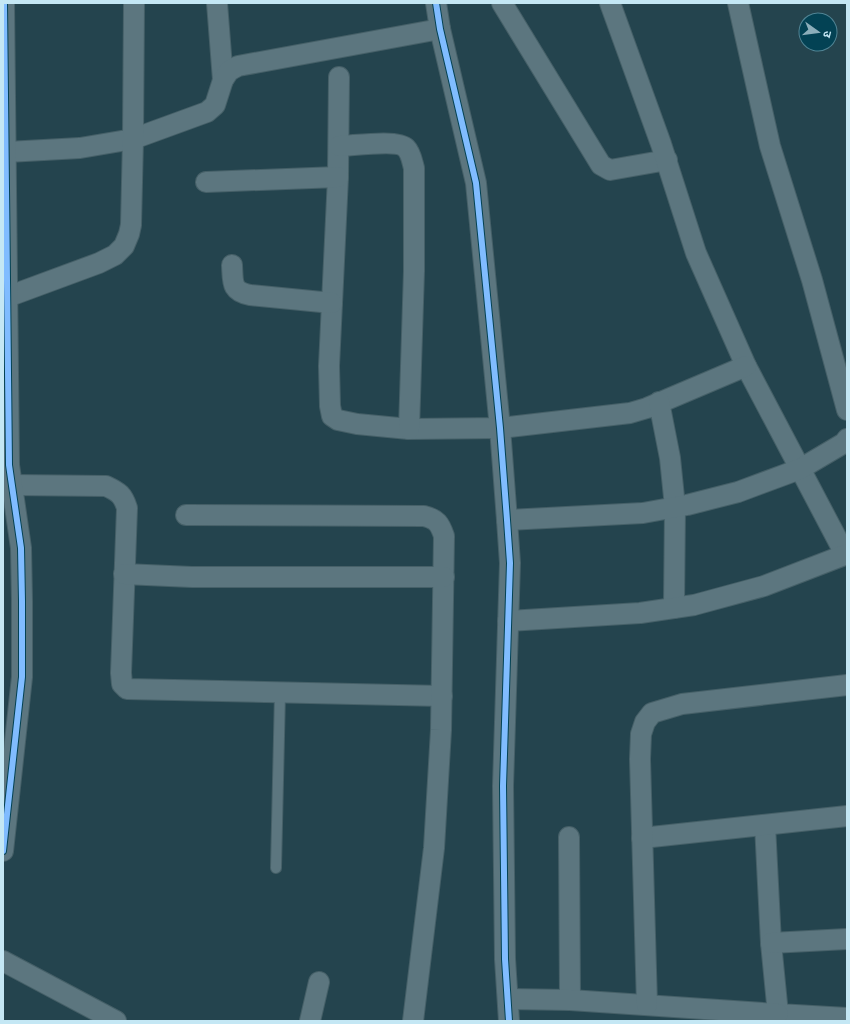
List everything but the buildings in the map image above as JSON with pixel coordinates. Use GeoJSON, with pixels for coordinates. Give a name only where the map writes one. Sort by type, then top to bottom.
{"type":"FeatureCollection","features":[{"type":"Feature","properties":{"kind":"street"},"geometry":{"type":"LineString","coordinates":[[3,851],[22,677],[21,548],[9,457],[7,296],[5,276],[7,152],[4,3]]}},
{"type":"Feature","properties":{"kind":"street"},"geometry":{"type":"LineString","coordinates":[[7,296],[99,263],[115,255],[124,246],[131,225],[134,3]]}},
{"type":"Feature","properties":{"kind":"street"},"geometry":{"type":"LineString","coordinates":[[217,3],[223,80]]}},
{"type":"Feature","properties":{"kind":"street"},"geometry":{"type":"LineString","coordinates":[[436,3],[440,29],[476,183],[500,428],[507,520],[510,563],[503,786],[505,959],[509,1021]]}},
{"type":"Feature","properties":{"kind":"street"},"geometry":{"type":"LineString","coordinates":[[502,3],[601,165],[610,170],[667,160]]}},
{"type":"Feature","properties":{"kind":"street"},"geometry":{"type":"LineString","coordinates":[[508,621],[640,613],[674,608],[722,598],[764,586],[846,554],[746,366],[696,253],[667,160],[610,3]]}},
{"type":"Feature","properties":{"kind":"street"},"geometry":{"type":"LineString","coordinates":[[738,3],[770,146],[812,280],[847,410]]}},
{"type":"Feature","properties":{"kind":"street"},"geometry":{"type":"LineString","coordinates":[[7,152],[80,148],[133,139],[207,112],[213,108],[223,80],[229,71],[238,66],[440,29]]}},
{"type":"Feature","properties":{"kind":"street"},"geometry":{"type":"LineString","coordinates":[[339,77],[338,177],[329,372],[330,406],[332,416],[338,420],[357,424],[409,429],[500,428],[630,414],[746,366]]}},
{"type":"Feature","properties":{"kind":"street"},"geometry":{"type":"LineString","coordinates":[[339,146],[389,143],[400,144],[406,148],[411,156],[414,168],[414,271],[409,429]]}},
{"type":"Feature","properties":{"kind":"street"},"geometry":{"type":"LineString","coordinates":[[206,182],[338,177]]}},
{"type":"Feature","properties":{"kind":"street"},"geometry":{"type":"LineString","coordinates":[[232,265],[235,289],[242,293],[332,303]]}},
{"type":"Feature","properties":{"kind":"street"},"geometry":{"type":"LineString","coordinates":[[659,402],[670,458],[675,507],[674,608]]}},
{"type":"Feature","properties":{"kind":"street"},"geometry":{"type":"LineString","coordinates":[[507,520],[643,512],[675,507],[738,492],[800,469],[844,443],[847,439]]}},
{"type":"Feature","properties":{"kind":"street"},"geometry":{"type":"LineString","coordinates":[[12,485],[106,486],[116,490],[124,498],[127,508],[121,673],[122,684],[127,690],[442,696]]}},
{"type":"Feature","properties":{"kind":"street"},"geometry":{"type":"LineString","coordinates":[[186,515],[405,516],[433,518],[441,526],[444,536],[441,730],[434,848],[413,1021]]}},
{"type":"Feature","properties":{"kind":"street"},"geometry":{"type":"LineString","coordinates":[[124,574],[192,577],[444,577]]}},
{"type":"Feature","properties":{"kind":"street"},"geometry":{"type":"LineString","coordinates":[[647,1005],[640,759],[641,734],[645,722],[652,713],[682,704],[847,685]]}},
{"type":"Feature","properties":{"kind":"street"},"geometry":{"type":"LineString","coordinates":[[642,838],[847,816]]}},
{"type":"Feature","properties":{"kind":"street"},"geometry":{"type":"LineString","coordinates":[[765,825],[771,943],[778,1014]]}},
{"type":"Feature","properties":{"kind":"street"},"geometry":{"type":"LineString","coordinates":[[569,837],[570,1000]]}},
{"type":"Feature","properties":{"kind":"street"},"geometry":{"type":"LineString","coordinates":[[771,943],[847,939]]}},
{"type":"Feature","properties":{"kind":"street"},"geometry":{"type":"LineString","coordinates":[[3,961],[116,1021]]}},
{"type":"Feature","properties":{"kind":"street"},"geometry":{"type":"LineString","coordinates":[[310,1021],[319,982]]}},
{"type":"Feature","properties":{"kind":"street"},"geometry":{"type":"LineString","coordinates":[[508,999],[570,1000],[847,1018]]}},
{"type":"Feature","properties":{"kind":"lane"},"geometry":{"type":"LineString","coordinates":[[276,868],[280,693]]}},
{"type":"Feature","properties":{"kind":"cycle path"},"geometry":{"type":"LineString","coordinates":[[3,851],[22,677],[21,548],[9,465],[4,3]]}},
{"type":"Feature","properties":{"kind":"cycle path"},"geometry":{"type":"LineString","coordinates":[[436,3],[440,29],[476,183],[500,428],[507,520],[510,563],[503,786],[505,959],[509,1021]]}}]}
